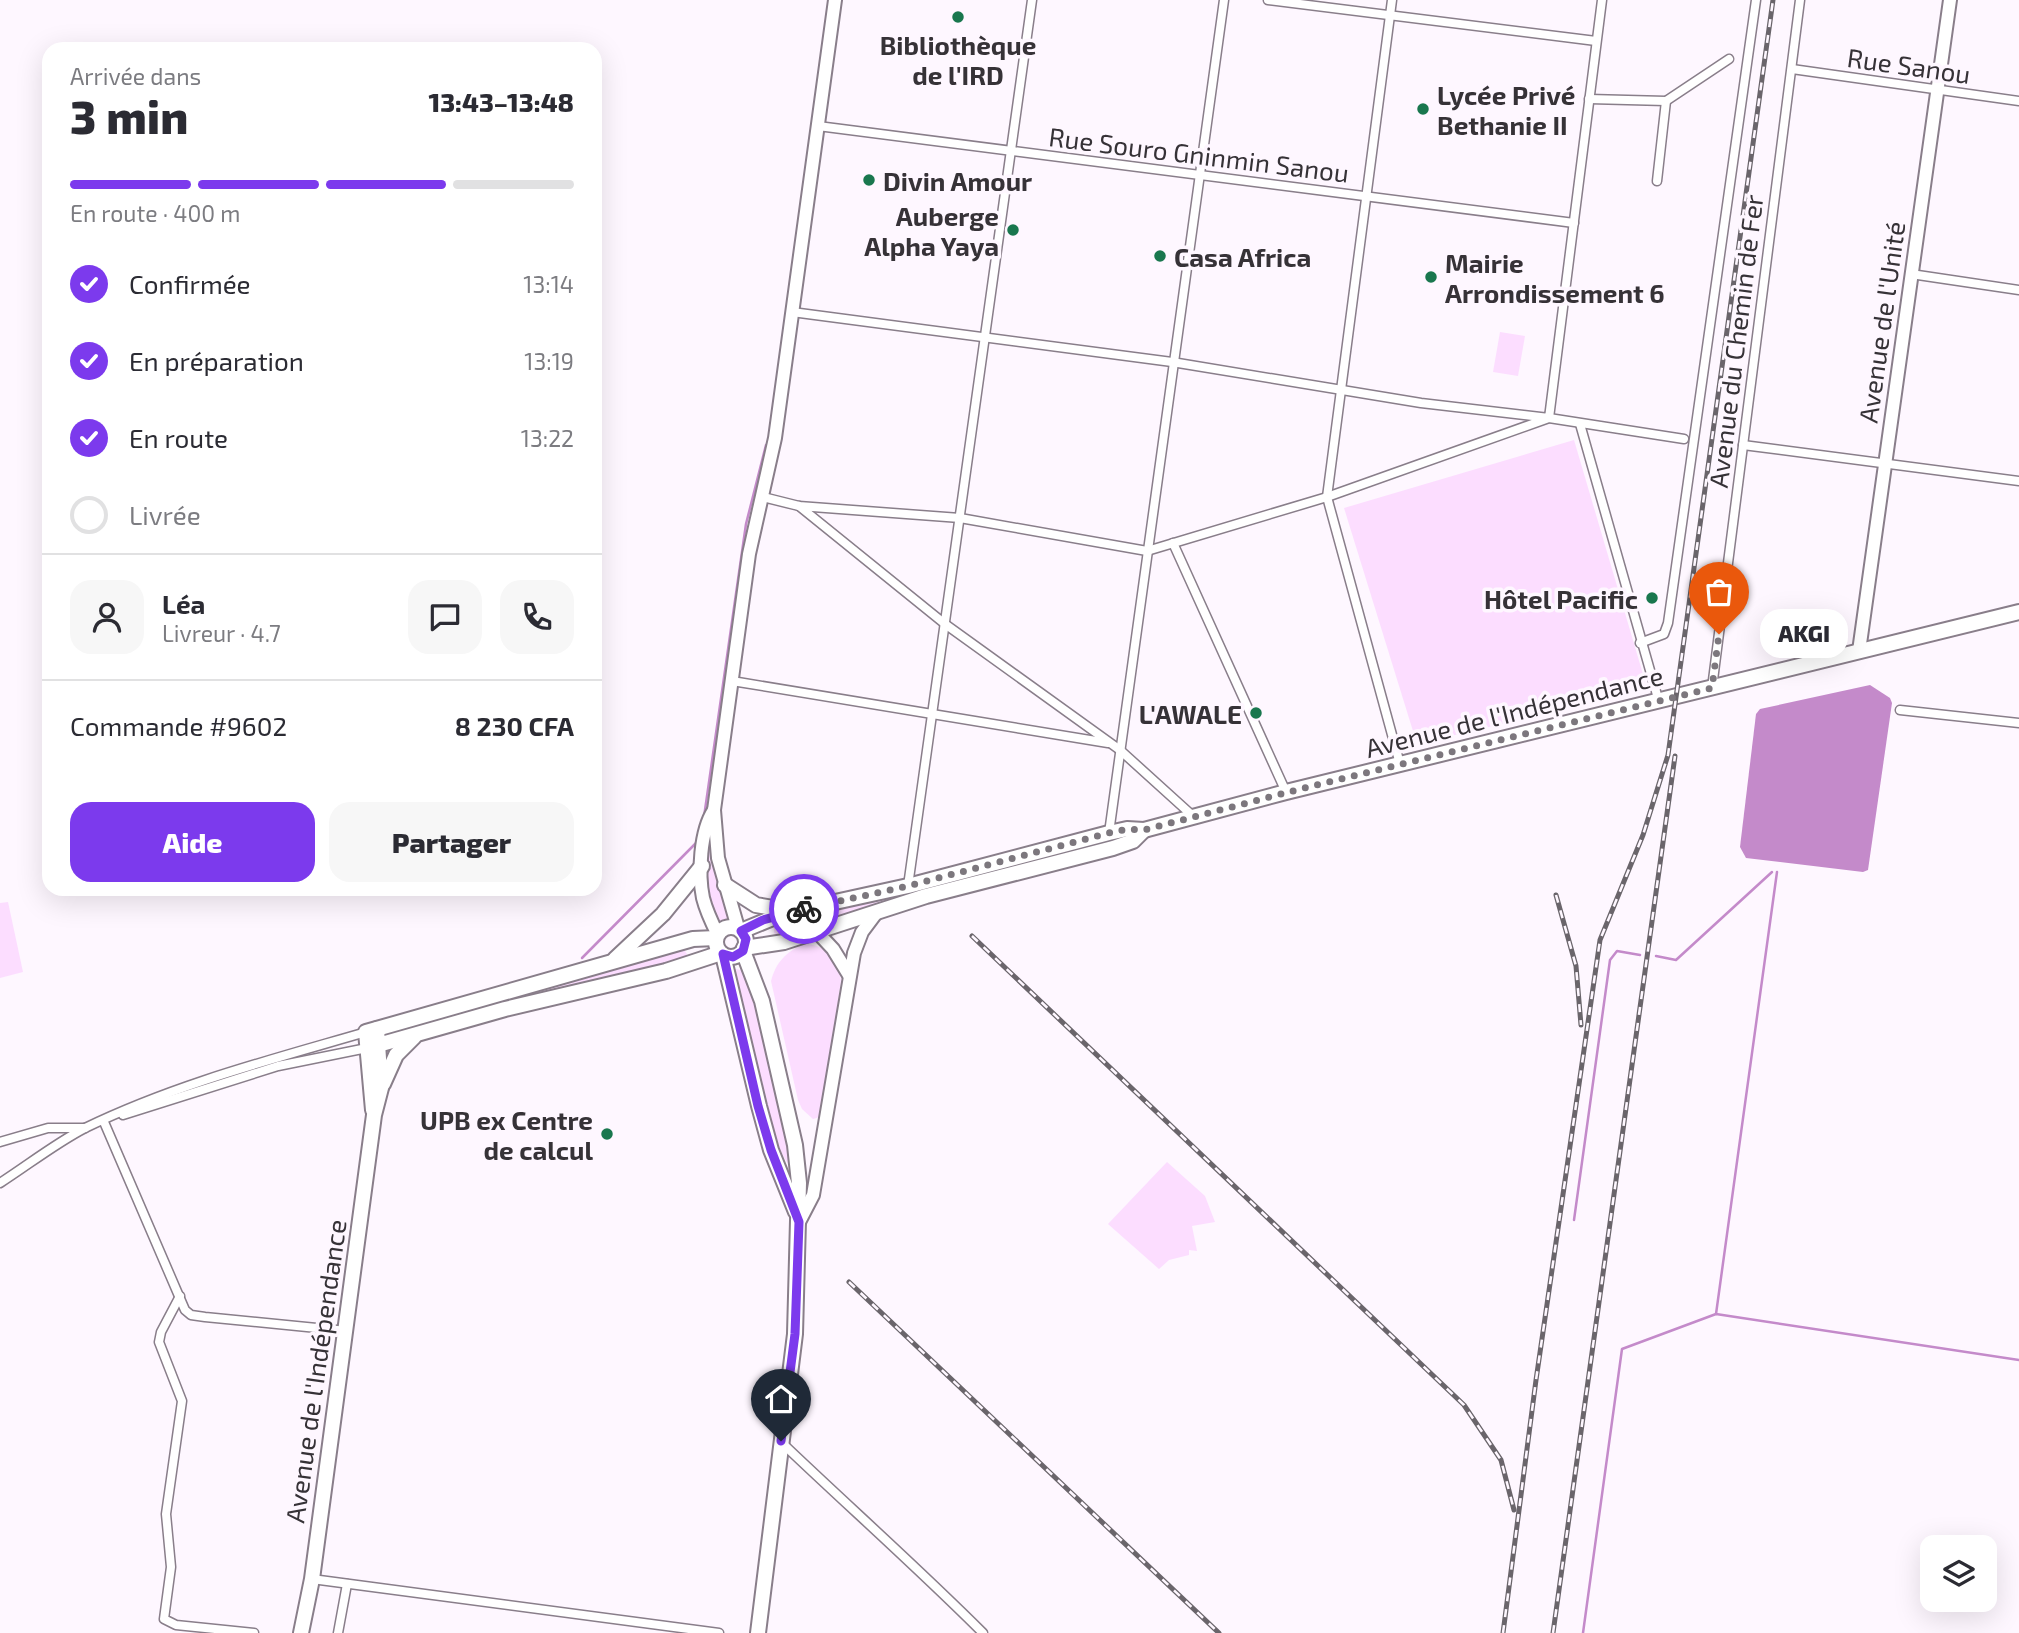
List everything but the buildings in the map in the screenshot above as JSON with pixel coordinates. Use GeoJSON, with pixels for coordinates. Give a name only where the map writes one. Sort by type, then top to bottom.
{"type":"FeatureCollection","features":[{"type":"Feature","properties":{"kind":"highway","name":"Avenue de l'Indépendance"},"geometry":{"type":"LineString","coordinates":[[740,930],[800,909],[908,886],[1109,833],[1127,829],[1144,830],[1286,792],[2019,612]]}},
{"type":"Feature","properties":{"kind":"highway","name":"Avenue de l'Indépendance"},"geometry":{"type":"LineString","coordinates":[[744,950],[818,933],[877,912],[1113,848],[1133,841],[1144,830]]}},
{"type":"Feature","properties":{"kind":"highway"},"geometry":{"type":"LineString","coordinates":[[608,964],[663,914],[702,866]]}},
{"type":"Feature","properties":{"kind":"highway"},"geometry":{"type":"LineString","coordinates":[[725,884],[756,905],[777,910],[800,909]]}},
{"type":"Feature","properties":{"kind":"highway"},"geometry":{"type":"LineString","coordinates":[[372,1030],[693,939],[717,936],[727,927],[740,930],[746,939],[744,950],[762,1001],[795,1145],[799,1222],[795,1334],[758,1633]]}},
{"type":"Feature","properties":{"kind":"highway"},"geometry":{"type":"LineString","coordinates":[[717,936],[762,1117],[799,1222]]}},
{"type":"Feature","properties":{"kind":"highway"},"geometry":{"type":"LineString","coordinates":[[381,1088],[373,1046],[666,971],[722,954],[733,957],[744,950]]}},
{"type":"Feature","properties":{"kind":"highway","name":"Avenue de l'Indépendance"},"geometry":{"type":"LineString","coordinates":[[372,1030],[374,1115]]}},
{"type":"Feature","properties":{"kind":"highway"},"geometry":{"type":"LineString","coordinates":[[381,1088],[397,1055],[419,1033]]}},
{"type":"Feature","properties":{"kind":"highway","name":"Avenue de l'Indépendance"},"geometry":{"type":"LineString","coordinates":[[301,1633],[312,1579],[374,1115],[381,1088]]}},
{"type":"Feature","properties":{"kind":"main road"},"geometry":{"type":"LineString","coordinates":[[740,930],[718,858],[714,810],[749,554],[775,438],[835,0]]}},
{"type":"Feature","properties":{"kind":"main road","name":"Avenue de l'Unité"},"geometry":{"type":"LineString","coordinates":[[1859,651],[1950,0]]}},
{"type":"Feature","properties":{"kind":"main road"},"geometry":{"type":"LineString","coordinates":[[714,810],[707,820],[702,866],[704,900],[717,936]]}},
{"type":"Feature","properties":{"kind":"main road"},"geometry":{"type":"LineString","coordinates":[[799,1222],[813,1195],[856,945],[877,912]]}},
{"type":"Feature","properties":{"kind":"main road"},"geometry":{"type":"LineString","coordinates":[[818,933],[833,949],[849,975]]}},
{"type":"Feature","properties":{"kind":"street"},"geometry":{"type":"LineString","coordinates":[[908,886],[1032,0]]}},
{"type":"Feature","properties":{"kind":"street"},"geometry":{"type":"LineString","coordinates":[[1109,833],[1224,0]]}},
{"type":"Feature","properties":{"kind":"street"},"geometry":{"type":"LineString","coordinates":[[1268,0],[1596,41]]}},
{"type":"Feature","properties":{"kind":"street"},"geometry":{"type":"LineString","coordinates":[[1392,0],[1327,496],[1400,764]]}},
{"type":"Feature","properties":{"kind":"street"},"geometry":{"type":"LineString","coordinates":[[1549,418],[1602,0]]}},
{"type":"Feature","properties":{"kind":"street","name":"Avenue du Chemin de Fer"},"geometry":{"type":"LineString","coordinates":[[1640,643],[1664,634],[1668,623],[1756,0]]}},
{"type":"Feature","properties":{"kind":"street","name":"Avenue du Chemin de Fer"},"geometry":{"type":"LineString","coordinates":[[1712,688],[1800,0]]}},
{"type":"Feature","properties":{"kind":"street"},"geometry":{"type":"LineString","coordinates":[[1589,99],[1667,101],[1729,59]]}},
{"type":"Feature","properties":{"kind":"street","name":"Rue Sanou"},"geometry":{"type":"LineString","coordinates":[[1792,69],[2019,101]]}},
{"type":"Feature","properties":{"kind":"street"},"geometry":{"type":"LineString","coordinates":[[1657,181],[1667,101]]}},
{"type":"Feature","properties":{"kind":"street","name":"Rue Souro Gninmin Sanou"},"geometry":{"type":"LineString","coordinates":[[818,126],[1574,223]]}},
{"type":"Feature","properties":{"kind":"street"},"geometry":{"type":"LineString","coordinates":[[1911,274],[2019,290]]}},
{"type":"Feature","properties":{"kind":"street"},"geometry":{"type":"LineString","coordinates":[[792,312],[1172,362],[1341,390],[1684,439]]}},
{"type":"Feature","properties":{"kind":"street"},"geometry":{"type":"LineString","coordinates":[[763,497],[799,506],[960,518],[1147,551],[1327,496],[1549,418]]}},
{"type":"Feature","properties":{"kind":"street"},"geometry":{"type":"LineString","coordinates":[[1580,424],[1640,643],[1659,702]]}},
{"type":"Feature","properties":{"kind":"street"},"geometry":{"type":"LineString","coordinates":[[1743,445],[2019,481]]}},
{"type":"Feature","properties":{"kind":"street"},"geometry":{"type":"LineString","coordinates":[[799,506],[944,624],[1120,750],[1194,817]]}},
{"type":"Feature","properties":{"kind":"street"},"geometry":{"type":"LineString","coordinates":[[1173,543],[1286,792]]}},
{"type":"Feature","properties":{"kind":"street"},"geometry":{"type":"LineString","coordinates":[[732,681],[1111,744]]}},
{"type":"Feature","properties":{"kind":"street"},"geometry":{"type":"LineString","coordinates":[[1900,710],[2019,723]]}},
{"type":"Feature","properties":{"kind":"street"},"geometry":{"type":"LineString","coordinates":[[0,1182],[85,1128],[104,1122],[166,1092],[207,1077],[372,1030]]}},
{"type":"Feature","properties":{"kind":"street"},"geometry":{"type":"LineString","coordinates":[[113,1117],[278,1066],[373,1046]]}},
{"type":"Feature","properties":{"kind":"street"},"geometry":{"type":"LineString","coordinates":[[104,1122],[185,1310],[191,1315],[346,1331]]}},
{"type":"Feature","properties":{"kind":"street"},"geometry":{"type":"LineString","coordinates":[[0,1142],[48,1128],[85,1128]]}},
{"type":"Feature","properties":{"kind":"street"},"geometry":{"type":"LineString","coordinates":[[180,1296],[161,1332],[159,1342],[182,1401],[166,1514],[171,1567],[164,1619],[176,1625],[254,1633]]}},
{"type":"Feature","properties":{"kind":"street"},"geometry":{"type":"LineString","coordinates":[[781,1441],[839,1498],[900,1549],[983,1633]]}},
{"type":"Feature","properties":{"kind":"street"},"geometry":{"type":"LineString","coordinates":[[312,1579],[719,1633]]}},
{"type":"Feature","properties":{"kind":"street"},"geometry":{"type":"LineString","coordinates":[[338,1633],[347,1584]]}},
{"type":"Feature","properties":{"kind":"shaded area"},"geometry":{"type":"Polygon","coordinates":[[[1500,332],[1525,336],[1518,376],[1493,372],[1500,332]]]}},
{"type":"Feature","properties":{"kind":"shaded area"},"geometry":{"type":"Polygon","coordinates":[[[1574,440],[1645,681],[1642,691],[1417,744],[1344,508],[1574,440]]]}},
{"type":"Feature","properties":{"kind":"shaded area"},"geometry":{"type":"Polygon","coordinates":[[[1870,685],[1890,698],[1892,703],[1868,870],[1863,872],[1746,858],[1740,847],[1756,714],[1760,709],[1870,685]]]}},
{"type":"Feature","properties":{"kind":"shaded area"},"geometry":{"type":"Polygon","coordinates":[[[1089,845],[916,894],[781,937],[774,933],[774,923],[1089,845]]]}},
{"type":"Feature","properties":{"kind":"shaded area"},"geometry":{"type":"Polygon","coordinates":[[[709,846],[732,920],[718,924],[708,886],[709,846]]]}},
{"type":"Feature","properties":{"kind":"shaded area"},"geometry":{"type":"Polygon","coordinates":[[[8,902],[23,972],[0,978],[0,903],[8,902]]]}},
{"type":"Feature","properties":{"kind":"shaded area"},"geometry":{"type":"Polygon","coordinates":[[[804,944],[818,947],[829,954],[837,966],[841,980],[824,1109],[820,1117],[813,1119],[802,1109],[798,1100],[771,981],[783,958],[804,944]]]}},
{"type":"Feature","properties":{"kind":"shaded area"},"geometry":{"type":"Polygon","coordinates":[[[682,947],[687,954],[683,963],[552,990],[386,1036],[385,1033],[682,947]]]}},
{"type":"Feature","properties":{"kind":"shaded area"},"geometry":{"type":"Polygon","coordinates":[[[736,969],[749,972],[793,1163],[790,1165],[775,1136],[757,1077],[730,974],[736,969]]]}},
{"type":"Feature","properties":{"kind":"shaded area"},"geometry":{"type":"Polygon","coordinates":[[[1167,1162],[1205,1196],[1215,1222],[1192,1226],[1197,1251],[1189,1250],[1189,1255],[1169,1260],[1159,1269],[1108,1224],[1167,1162]]]}},
{"type":"Feature","properties":{"kind":"waterway"},"geometry":{"type":"LineString","coordinates":[[704,817],[746,524],[766,445]]}},
{"type":"Feature","properties":{"kind":"waterway"},"geometry":{"type":"LineString","coordinates":[[582,958],[698,841]]}},
{"type":"Feature","properties":{"kind":"waterway"},"geometry":{"type":"LineString","coordinates":[[1656,956],[1676,960],[1772,872]]}},
{"type":"Feature","properties":{"kind":"waterway"},"geometry":{"type":"LineString","coordinates":[[1716,1314],[1777,872]]}},
{"type":"Feature","properties":{"kind":"waterway"},"geometry":{"type":"LineString","coordinates":[[1574,1220],[1610,960],[1617,951],[1640,955]]}},
{"type":"Feature","properties":{"kind":"waterway"},"geometry":{"type":"LineString","coordinates":[[1583,1633],[1622,1349],[1716,1314],[2019,1360]]}},
{"type":"Feature","properties":{"kind":"railway"},"geometry":{"type":"LineString","coordinates":[[1503,1633],[1536,1380],[1600,940],[1643,835],[1668,755],[1773,0]]}},
{"type":"Feature","properties":{"kind":"railway"},"geometry":{"type":"LineString","coordinates":[[1553,1633],[1675,756]]}},
{"type":"Feature","properties":{"kind":"railway"},"geometry":{"type":"LineString","coordinates":[[1556,895],[1576,966],[1581,1025]]}},
{"type":"Feature","properties":{"kind":"railway"},"geometry":{"type":"LineString","coordinates":[[972,936],[1464,1405],[1501,1460],[1514,1510]]}},
{"type":"Feature","properties":{"kind":"railway"},"geometry":{"type":"LineString","coordinates":[[849,1282],[1219,1633]]}},
{"type":"Feature","properties":{"kind":"way so far"},"geometry":{"type":"LineString","coordinates":[[804,909],[908,886],[1109,833],[1127,829],[1144,830],[1712,688],[1719,634]]}},
{"type":"Feature","properties":{"kind":"place","name":"Bibliothèque de l'IRD"},"geometry":{"type":"Point","coordinates":[958,17]}},
{"type":"Feature","properties":{"kind":"place","name":"Lycée Privé Bethanie II"},"geometry":{"type":"Point","coordinates":[1423,109]}},
{"type":"Feature","properties":{"kind":"place","name":"Divin Amour"},"geometry":{"type":"Point","coordinates":[869,180]}},
{"type":"Feature","properties":{"kind":"place","name":"Auberge Alpha Yaya"},"geometry":{"type":"Point","coordinates":[1013,230]}},
{"type":"Feature","properties":{"kind":"place","name":"Casa Africa"},"geometry":{"type":"Point","coordinates":[1160,256]}},
{"type":"Feature","properties":{"kind":"place","name":"Mairie Arrondissement 6"},"geometry":{"type":"Point","coordinates":[1431,277]}},
{"type":"Feature","properties":{"kind":"place","name":"Hôtel Pacific"},"geometry":{"type":"Point","coordinates":[1652,598]}},
{"type":"Feature","properties":{"kind":"place","name":"AKGI"},"geometry":{"type":"Point","coordinates":[1719,634]}},
{"type":"Feature","properties":{"kind":"place","name":"L'AWALE"},"geometry":{"type":"Point","coordinates":[1256,713]}},
{"type":"Feature","properties":{"kind":"place","name":"UPB ex Centre de calcul"},"geometry":{"type":"Point","coordinates":[607,1134]}},
{"type":"Feature","properties":{"kind":"route"},"geometry":{"type":"LineString","coordinates":[[781,1441],[795,1334],[799,1222],[771,1150],[758,1106],[723,954],[733,957],[743,951],[746,939],[741,931],[763,920],[804,909]]}}]}
